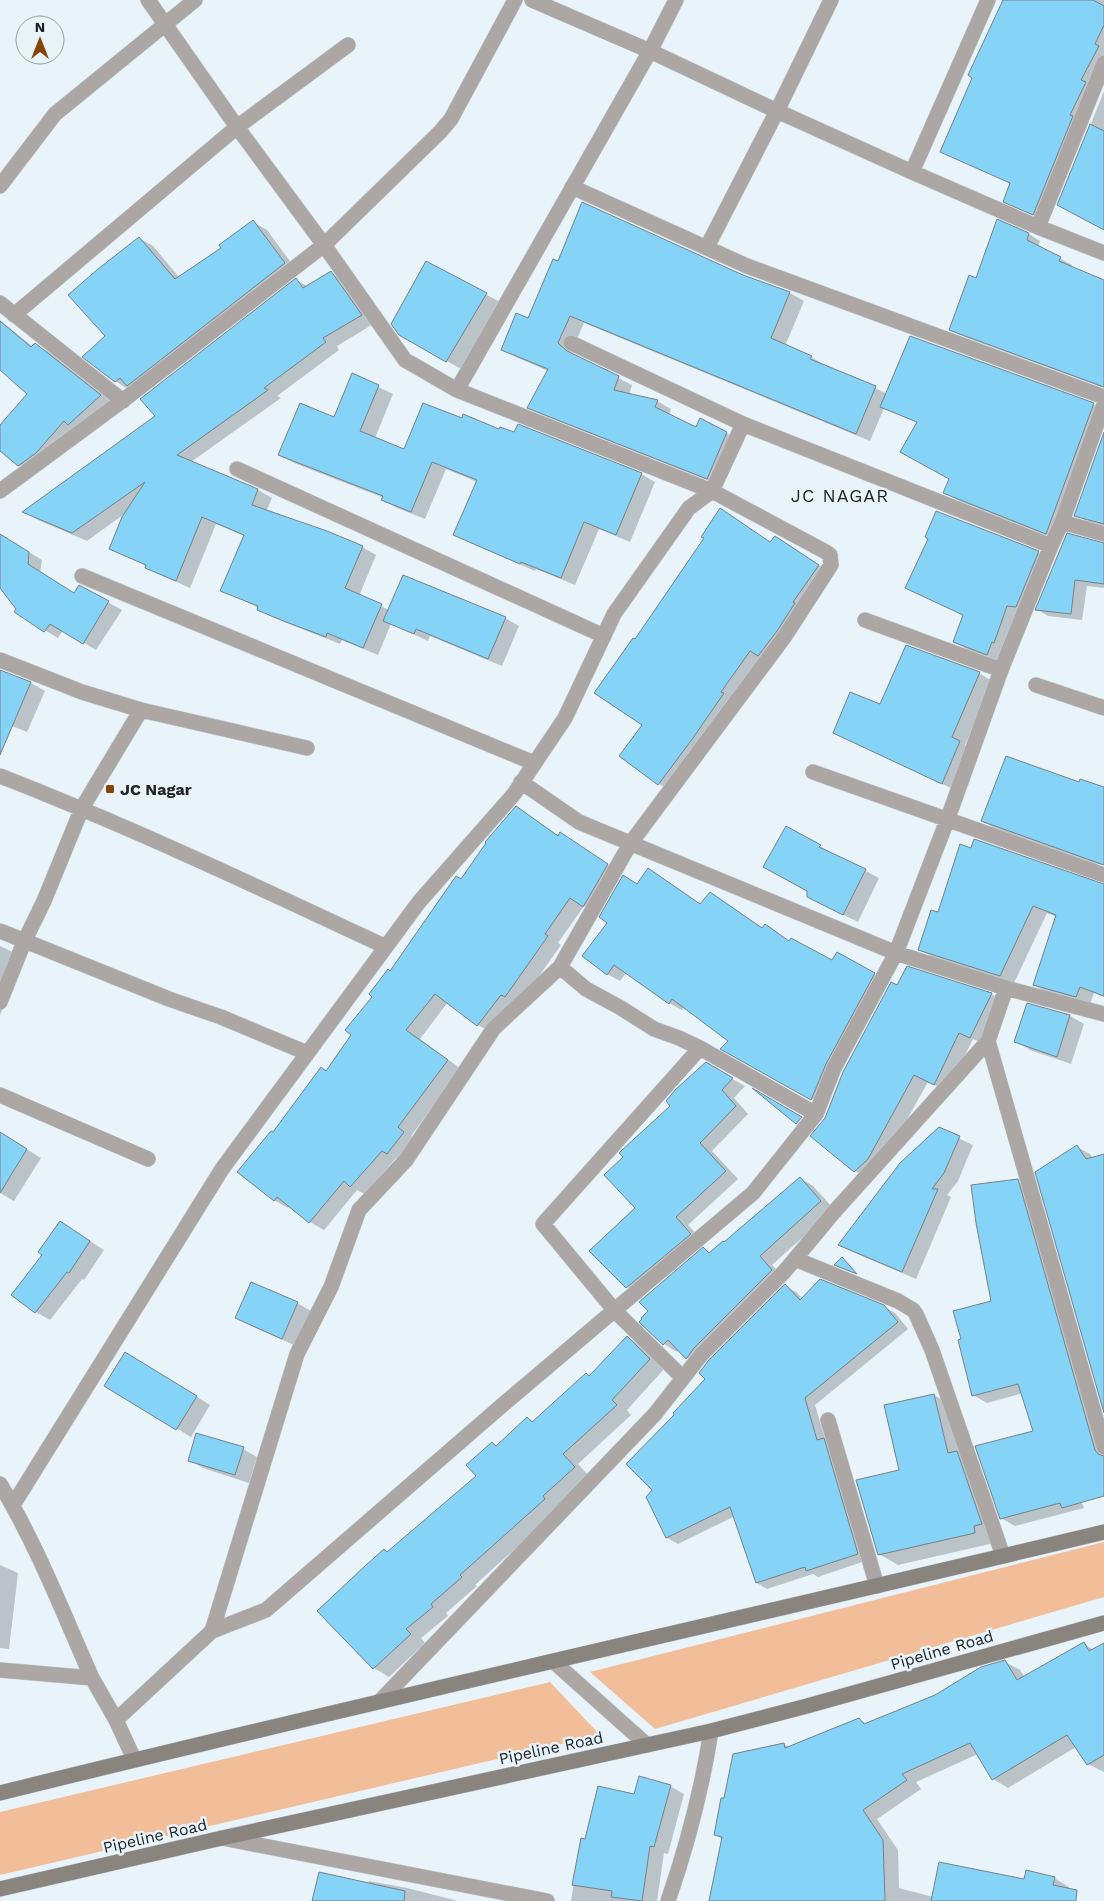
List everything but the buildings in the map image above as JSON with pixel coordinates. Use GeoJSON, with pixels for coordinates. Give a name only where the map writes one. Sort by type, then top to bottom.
{"type":"FeatureCollection","features":[{"type":"Feature","properties":{"kind":"main road"},"geometry":{"type":"LineString","coordinates":[[0,1793],[381,1700],[554,1662],[1104,1532]]}},
{"type":"Feature","properties":{"kind":"main road","name":"Pipeline Road"},"geometry":{"type":"LineString","coordinates":[[0,1889],[222,1838],[711,1731],[1104,1623]]}},
{"type":"Feature","properties":{"kind":"street"},"geometry":{"type":"LineString","coordinates":[[148,0],[404,360],[457,390],[712,491],[826,552],[830,555],[831,565],[785,636],[630,844],[560,967],[494,1028],[406,1160],[359,1210],[330,1287],[297,1354],[212,1631]]}},
{"type":"Feature","properties":{"kind":"street"},"geometry":{"type":"LineString","coordinates":[[0,186],[55,114],[195,0]]}},
{"type":"Feature","properties":{"kind":"street"},"geometry":{"type":"LineString","coordinates":[[2,487],[123,401],[324,245],[440,132],[450,118],[514,0]]}},
{"type":"Feature","properties":{"kind":"street"},"geometry":{"type":"LineString","coordinates":[[532,0],[650,51],[912,172],[1038,227],[1104,253]]}},
{"type":"Feature","properties":{"kind":"street"},"geometry":{"type":"LineString","coordinates":[[457,390],[650,51],[676,0]]}},
{"type":"Feature","properties":{"kind":"street"},"geometry":{"type":"LineString","coordinates":[[707,247],[832,0]]}},
{"type":"Feature","properties":{"kind":"street"},"geometry":{"type":"LineString","coordinates":[[912,172],[988,0]]}},
{"type":"Feature","properties":{"kind":"street"},"geometry":{"type":"LineString","coordinates":[[14,315],[237,127],[348,45]]}},
{"type":"Feature","properties":{"kind":"street"},"geometry":{"type":"LineString","coordinates":[[1038,227],[1104,63]]}},
{"type":"Feature","properties":{"kind":"street"},"geometry":{"type":"LineString","coordinates":[[572,187],[748,266],[1104,397]]}},
{"type":"Feature","properties":{"kind":"street"},"geometry":{"type":"LineString","coordinates":[[0,303],[123,401]]}},
{"type":"Feature","properties":{"kind":"street"},"geometry":{"type":"LineString","coordinates":[[570,343],[743,424],[1051,546]]}},
{"type":"Feature","properties":{"kind":"street"},"geometry":{"type":"LineString","coordinates":[[116,1720],[212,1631],[266,1610],[753,1194],[816,1114],[834,1068],[896,952],[948,818],[1001,670],[1062,522],[1104,404]]}},
{"type":"Feature","properties":{"kind":"street"},"geometry":{"type":"LineString","coordinates":[[13,1505],[222,1169],[419,902],[514,794],[565,718],[614,614],[689,508],[712,491],[743,424]]}},
{"type":"Feature","properties":{"kind":"street"},"geometry":{"type":"LineString","coordinates":[[237,469],[604,636]]}},
{"type":"Feature","properties":{"kind":"street"},"geometry":{"type":"LineString","coordinates":[[1062,522],[1104,534]]}},
{"type":"Feature","properties":{"kind":"street"},"geometry":{"type":"LineString","coordinates":[[82,576],[534,763]]}},
{"type":"Feature","properties":{"kind":"street"},"geometry":{"type":"LineString","coordinates":[[865,620],[1001,670]]}},
{"type":"Feature","properties":{"kind":"street"},"geometry":{"type":"LineString","coordinates":[[0,660],[82,692],[141,710],[307,748]]}},
{"type":"Feature","properties":{"kind":"street"},"geometry":{"type":"LineString","coordinates":[[1036,684],[1104,708]]}},
{"type":"Feature","properties":{"kind":"street"},"geometry":{"type":"LineString","coordinates":[[0,1002],[82,808],[141,710]]}},
{"type":"Feature","properties":{"kind":"street"},"geometry":{"type":"LineString","coordinates":[[813,772],[948,818],[1104,875]]}},
{"type":"Feature","properties":{"kind":"street"},"geometry":{"type":"LineString","coordinates":[[0,776],[82,808],[215,867],[386,947]]}},
{"type":"Feature","properties":{"kind":"street"},"geometry":{"type":"LineString","coordinates":[[521,782],[579,822],[896,952],[1006,988],[1104,1014]]}},
{"type":"Feature","properties":{"kind":"street"},"geometry":{"type":"LineString","coordinates":[[0,931],[24,942],[221,1017],[307,1053]]}},
{"type":"Feature","properties":{"kind":"street"},"geometry":{"type":"LineString","coordinates":[[560,967],[586,989],[654,1029],[700,1048],[816,1114]]}},
{"type":"Feature","properties":{"kind":"street"},"geometry":{"type":"LineString","coordinates":[[381,1700],[656,1414],[702,1354],[784,1272],[834,1212],[988,1041],[1006,988]]}},
{"type":"Feature","properties":{"kind":"street"},"geometry":{"type":"LineString","coordinates":[[988,1041],[1104,1447]]}},
{"type":"Feature","properties":{"kind":"street"},"geometry":{"type":"LineString","coordinates":[[683,1378],[615,1310],[543,1224],[700,1048]]}},
{"type":"Feature","properties":{"kind":"street"},"geometry":{"type":"LineString","coordinates":[[0,1095],[148,1159]]}},
{"type":"Feature","properties":{"kind":"street"},"geometry":{"type":"LineString","coordinates":[[795,1259],[898,1301],[916,1314],[932,1350],[1003,1556]]}},
{"type":"Feature","properties":{"kind":"street"},"geometry":{"type":"LineString","coordinates":[[828,1420],[877,1586]]}},
{"type":"Feature","properties":{"kind":"street"},"geometry":{"type":"LineString","coordinates":[[0,1484],[13,1505],[92,1678],[116,1720],[134,1760]]}},
{"type":"Feature","properties":{"kind":"street"},"geometry":{"type":"LineString","coordinates":[[554,1662],[647,1745]]}},
{"type":"Feature","properties":{"kind":"street"},"geometry":{"type":"LineString","coordinates":[[0,1670],[92,1678]]}},
{"type":"Feature","properties":{"kind":"street"},"geometry":{"type":"LineString","coordinates":[[668,1901],[679,1870],[704,1776],[711,1731]]}},
{"type":"Feature","properties":{"kind":"street"},"geometry":{"type":"LineString","coordinates":[[222,1838],[546,1901]]}},
{"type":"Feature","properties":{"kind":"shaded area"},"geometry":{"type":"Polygon","coordinates":[[[1104,1542],[1104,1597],[655,1729],[590,1672],[1104,1542]]]}},
{"type":"Feature","properties":{"kind":"shaded area"},"geometry":{"type":"Polygon","coordinates":[[[550,1682],[600,1735],[0,1875],[0,1812],[550,1682]]]}},
{"type":"Feature","properties":{"kind":"place","name":"JC Nagar"},"geometry":{"type":"Point","coordinates":[110,789]}},
{"type":"Feature","properties":{"kind":"district","name":"JC NAGAR"},"geometry":{"type":"Point","coordinates":[840,495]}}]}
